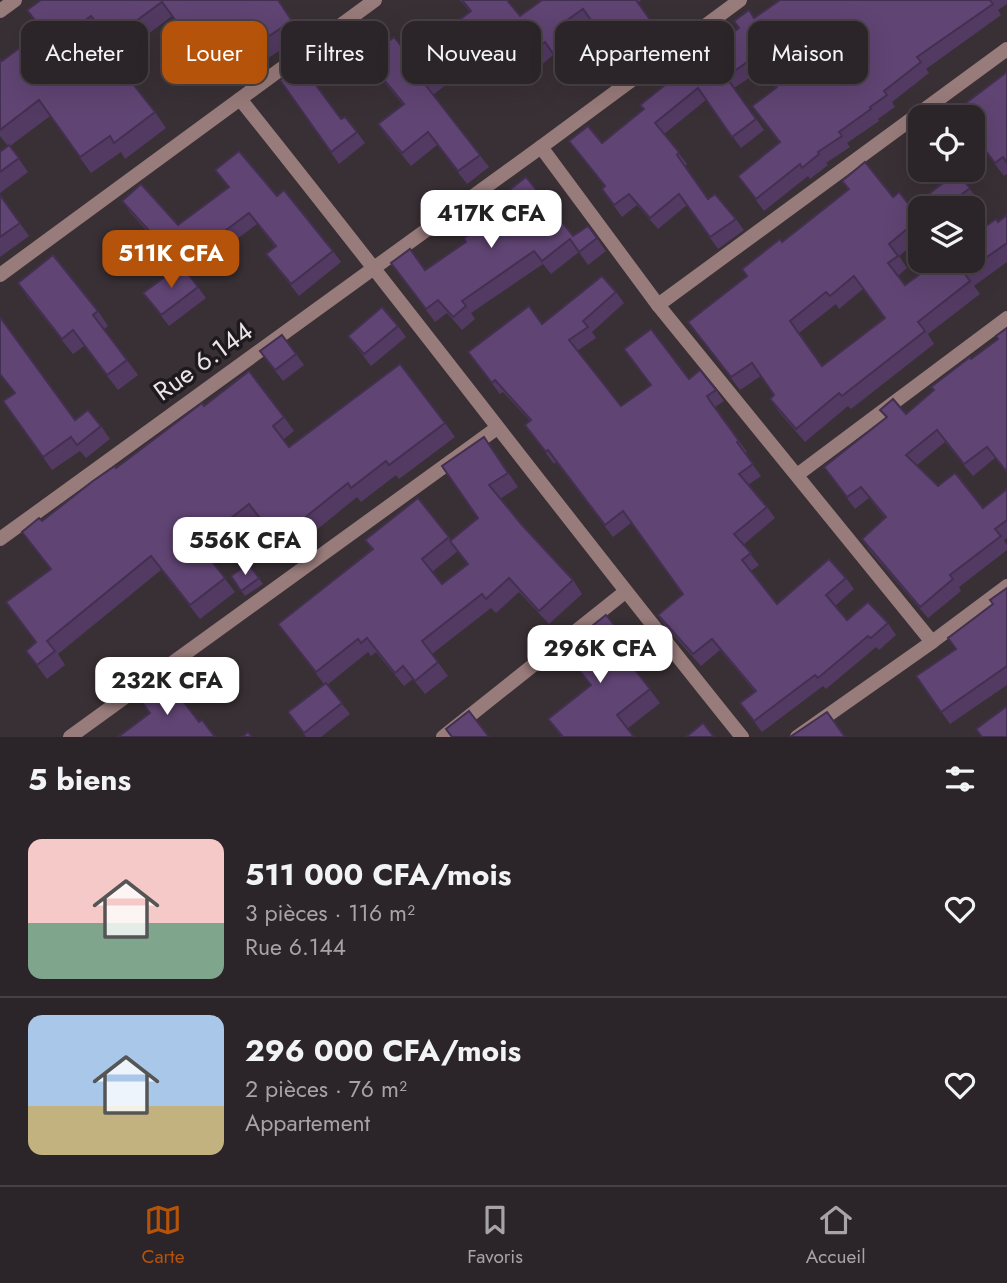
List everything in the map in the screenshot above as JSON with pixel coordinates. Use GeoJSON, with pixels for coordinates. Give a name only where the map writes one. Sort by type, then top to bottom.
{"type":"FeatureCollection","features":[{"type":"Feature","properties":{"kind":"street"},"geometry":{"type":"LineString","coordinates":[[0,11],[15,0]]}},
{"type":"Feature","properties":{"kind":"street"},"geometry":{"type":"LineString","coordinates":[[0,275],[375,0]]}},
{"type":"Feature","properties":{"kind":"street","name":"Rue 6.144"},"geometry":{"type":"LineString","coordinates":[[0,539],[740,0]]}},
{"type":"Feature","properties":{"kind":"street"},"geometry":{"type":"LineString","coordinates":[[659,305],[1007,49]]}},
{"type":"Feature","properties":{"kind":"street"},"geometry":{"type":"LineString","coordinates":[[240,99],[375,267],[497,428],[741,737]]}},
{"type":"Feature","properties":{"kind":"street"},"geometry":{"type":"LineString","coordinates":[[541,147],[659,305],[932,642]]}},
{"type":"Feature","properties":{"kind":"street"},"geometry":{"type":"LineString","coordinates":[[797,475],[1007,318]]}},
{"type":"Feature","properties":{"kind":"street"},"geometry":{"type":"LineString","coordinates":[[70,737],[497,428]]}},
{"type":"Feature","properties":{"kind":"street"},"geometry":{"type":"LineString","coordinates":[[797,737],[1007,586]]}},
{"type":"Feature","properties":{"kind":"street"},"geometry":{"type":"LineString","coordinates":[[443,737],[625,592]]}},
{"type":"Feature","properties":{"kind":"building"},"geometry":{"type":"Polygon","coordinates":[[[41,0],[278,0],[292,21],[281,21],[281,28],[267,37],[267,21],[176,21],[162,2],[136,21],[95,21],[91,16],[84,21],[36,21],[27,10],[41,0]]]}},
{"type":"Feature","properties":{"kind":"building"},"geometry":{"type":"Polygon","coordinates":[[[462,0],[507,0],[520,16],[542,0],[636,0],[651,21],[592,21],[583,9],[566,21],[555,21],[554,55],[545,42],[541,45],[541,21],[458,21],[471,11],[462,0]]]}},
{"type":"Feature","properties":{"kind":"building"},"geometry":{"type":"Polygon","coordinates":[[[780,0],[990,0],[993,4],[917,57],[921,62],[884,91],[887,95],[870,107],[871,109],[839,132],[842,136],[818,152],[819,154],[802,168],[800,164],[756,199],[738,176],[780,142],[752,106],[777,87],[775,84],[868,84],[868,21],[748,21],[748,62],[734,71],[734,31],[739,28],[734,21],[749,10],[754,18],[780,0]]]}},
{"type":"Feature","properties":{"kind":"building"},"geometry":{"type":"Polygon","coordinates":[[[394,37],[402,47],[402,84],[425,84],[480,155],[458,171],[428,132],[402,153],[378,124],[404,104],[388,84],[388,42],[394,37]]]}},
{"type":"Feature","properties":{"kind":"building"},"geometry":{"type":"Polygon","coordinates":[[[21,47],[21,84],[133,84],[155,112],[114,143],[110,136],[80,157],[39,100],[0,130],[0,59],[2,61],[21,47]]]}},
{"type":"Feature","properties":{"kind":"building"},"geometry":{"type":"Polygon","coordinates":[[[1007,72],[1007,163],[1003,157],[995,163],[985,150],[985,105],[963,105],[1007,72]]]}},
{"type":"Feature","properties":{"kind":"building"},"geometry":{"type":"Polygon","coordinates":[[[283,84],[315,84],[341,119],[345,117],[357,132],[331,152],[283,84]]]}},
{"type":"Feature","properties":{"kind":"building"},"geometry":{"type":"Polygon","coordinates":[[[666,84],[731,84],[756,119],[732,137],[698,88],[655,123],[679,152],[677,155],[708,199],[715,194],[736,219],[710,237],[679,194],[650,218],[629,194],[614,205],[602,189],[605,186],[569,141],[588,126],[602,143],[644,109],[640,105],[666,84]]]}},
{"type":"Feature","properties":{"kind":"building"},"geometry":{"type":"Polygon","coordinates":[[[9,145],[19,158],[0,172],[0,152],[9,145]]]}},
{"type":"Feature","properties":{"kind":"building"},"geometry":{"type":"Polygon","coordinates":[[[239,151],[277,196],[284,190],[333,251],[291,284],[266,254],[276,246],[249,213],[177,267],[150,238],[153,235],[122,201],[141,184],[178,225],[229,187],[215,170],[239,151]]]}},
{"type":"Feature","properties":{"kind":"building"},"geometry":{"type":"Polygon","coordinates":[[[865,162],[893,197],[899,192],[908,203],[908,228],[889,244],[898,256],[888,263],[905,285],[922,273],[964,273],[970,281],[918,322],[925,331],[842,396],[839,393],[796,429],[770,399],[774,395],[752,363],[731,377],[688,322],[747,276],[742,269],[780,239],[782,242],[849,189],[842,181],[865,162]],[[854,276],[830,296],[826,292],[790,321],[822,366],[885,318],[854,276]]]}},
{"type":"Feature","properties":{"kind":"building"},"geometry":{"type":"Polygon","coordinates":[[[526,177],[573,236],[588,226],[597,238],[579,252],[570,239],[542,261],[534,251],[462,301],[466,306],[453,317],[438,300],[426,309],[391,263],[410,249],[425,270],[466,242],[464,238],[503,212],[495,201],[526,177]]]}},
{"type":"Feature","properties":{"kind":"building"},"geometry":{"type":"Polygon","coordinates":[[[942,182],[965,182],[970,188],[960,196],[926,196],[942,182]]]}},
{"type":"Feature","properties":{"kind":"building"},"geometry":{"type":"Polygon","coordinates":[[[0,195],[20,223],[0,237],[0,195]]]}},
{"type":"Feature","properties":{"kind":"building"},"geometry":{"type":"Polygon","coordinates":[[[1007,215],[1007,243],[985,258],[985,227],[1007,215]]]}},
{"type":"Feature","properties":{"kind":"building"},"geometry":{"type":"Polygon","coordinates":[[[53,255],[98,311],[93,315],[127,360],[107,375],[73,330],[62,339],[18,283],[53,255]]]}},
{"type":"Feature","properties":{"kind":"building"},"geometry":{"type":"Polygon","coordinates":[[[181,265],[198,287],[161,315],[143,293],[181,265]]]}},
{"type":"Feature","properties":{"kind":"building"},"geometry":{"type":"Polygon","coordinates":[[[602,276],[616,292],[583,321],[588,327],[569,340],[621,406],[651,385],[624,349],[651,329],[689,379],[700,370],[716,390],[707,396],[753,464],[739,474],[767,507],[734,534],[751,553],[742,560],[777,604],[829,559],[846,578],[826,595],[847,620],[868,602],[888,623],[871,638],[868,636],[818,678],[815,675],[754,721],[740,703],[756,691],[712,639],[693,654],[658,615],[683,594],[623,511],[605,525],[548,450],[546,452],[525,425],[531,420],[495,380],[492,383],[468,352],[529,306],[542,324],[602,276]]]}},
{"type":"Feature","properties":{"kind":"building"},"geometry":{"type":"Polygon","coordinates":[[[382,307],[398,326],[364,354],[348,336],[382,307]]]}},
{"type":"Feature","properties":{"kind":"building"},"geometry":{"type":"Polygon","coordinates":[[[0,317],[75,420],[88,410],[101,426],[77,445],[71,437],[43,457],[3,401],[15,393],[0,374],[0,317]]]}},
{"type":"Feature","properties":{"kind":"building"},"geometry":{"type":"Polygon","coordinates":[[[1007,328],[1007,472],[987,447],[964,464],[937,430],[906,455],[938,486],[955,473],[983,508],[1007,489],[1007,520],[995,529],[1001,536],[950,575],[953,579],[920,607],[862,539],[886,517],[861,487],[847,497],[824,467],[887,417],[880,410],[893,399],[906,414],[934,390],[931,387],[998,339],[996,336],[1007,328]]]}},
{"type":"Feature","properties":{"kind":"building"},"geometry":{"type":"Polygon","coordinates":[[[282,335],[296,354],[275,370],[260,351],[282,335]]]}},
{"type":"Feature","properties":{"kind":"building"},"geometry":{"type":"Polygon","coordinates":[[[400,364],[445,423],[389,465],[386,461],[351,488],[348,483],[277,540],[249,504],[198,544],[225,578],[190,605],[151,556],[47,641],[55,651],[37,665],[26,651],[36,642],[6,602],[51,569],[22,532],[39,518],[42,521],[93,481],[115,466],[116,468],[202,403],[204,406],[249,371],[284,417],[273,426],[289,447],[400,364]]]}},
{"type":"Feature","properties":{"kind":"building"},"geometry":{"type":"Polygon","coordinates":[[[484,437],[508,473],[489,485],[573,580],[539,611],[509,578],[486,599],[482,594],[422,641],[438,662],[415,681],[403,666],[395,673],[367,638],[361,643],[358,639],[316,672],[278,624],[373,549],[365,540],[418,498],[449,537],[422,559],[442,584],[468,564],[450,541],[478,518],[442,466],[484,437]]]}},
{"type":"Feature","properties":{"kind":"building"},"geometry":{"type":"Polygon","coordinates":[[[248,564],[259,578],[241,591],[231,576],[248,564]]]}},
{"type":"Feature","properties":{"kind":"building"},"geometry":{"type":"Polygon","coordinates":[[[1007,588],[1007,666],[941,712],[916,676],[956,649],[948,638],[993,604],[990,600],[1007,588]]]}},
{"type":"Feature","properties":{"kind":"building"},"geometry":{"type":"Polygon","coordinates":[[[606,615],[633,649],[624,656],[650,689],[617,715],[634,737],[563,737],[548,719],[591,685],[563,649],[606,615]]]}},
{"type":"Feature","properties":{"kind":"building"},"geometry":{"type":"Polygon","coordinates":[[[166,679],[199,722],[202,720],[215,737],[118,737],[150,713],[139,698],[166,679]]]}},
{"type":"Feature","properties":{"kind":"building"},"geometry":{"type":"Polygon","coordinates":[[[326,683],[342,703],[304,733],[288,712],[326,683]]]}},
{"type":"Feature","properties":{"kind":"building"},"geometry":{"type":"Polygon","coordinates":[[[1007,706],[1007,737],[982,737],[976,729],[1007,706]]]}},
{"type":"Feature","properties":{"kind":"building"},"geometry":{"type":"Polygon","coordinates":[[[469,711],[489,737],[452,737],[446,729],[469,711]]]}},
{"type":"Feature","properties":{"kind":"building"},"geometry":{"type":"Polygon","coordinates":[[[827,712],[845,737],[790,737],[827,712]]]}},
{"type":"Feature","properties":{"kind":"building"},"geometry":{"type":"Polygon","coordinates":[[[703,723],[714,737],[686,737],[703,723]]]}}]}
